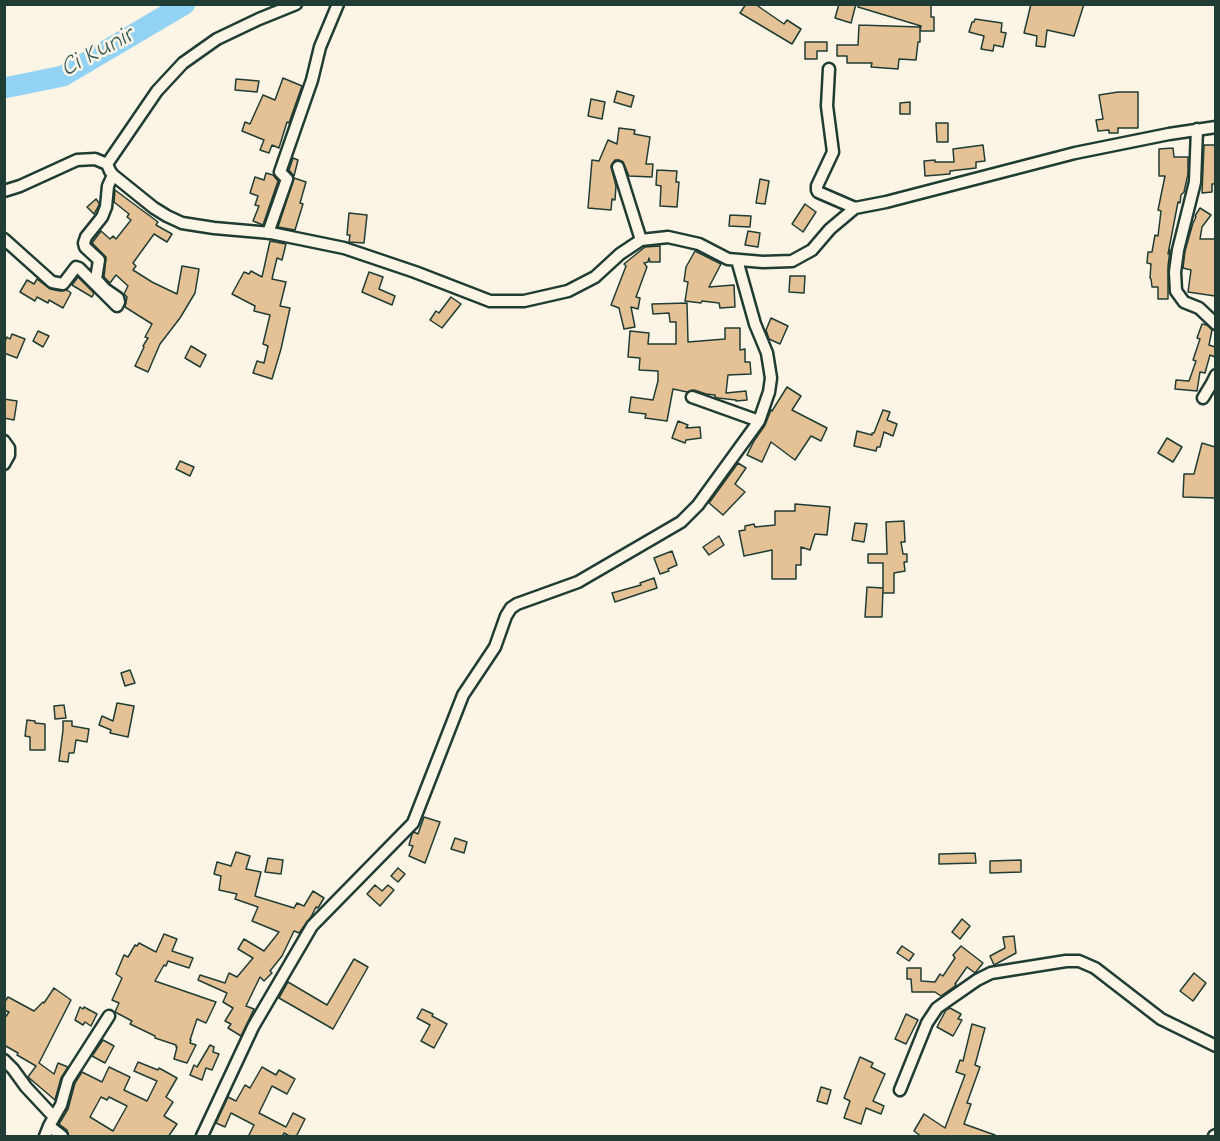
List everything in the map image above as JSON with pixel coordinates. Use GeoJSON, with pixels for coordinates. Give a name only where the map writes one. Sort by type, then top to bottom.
{"type":"FeatureCollection","features":[{"type":"Feature","properties":{"kind":"street"},"geometry":{"type":"LineString","coordinates":[[107,164],[157,91],[183,63],[217,39],[296,4]]}},
{"type":"Feature","properties":{"kind":"street"},"geometry":{"type":"LineString","coordinates":[[268,233],[287,179],[280,172],[312,80],[320,47],[338,4]]}},
{"type":"Feature","properties":{"kind":"street"},"geometry":{"type":"LineString","coordinates":[[829,69],[827,106],[833,152],[817,189],[818,192],[855,208]]}},
{"type":"Feature","properties":{"kind":"street"},"geometry":{"type":"LineString","coordinates":[[4,191],[77,160],[95,159],[107,164],[113,175],[154,208],[182,223],[268,233],[344,248],[490,301],[524,301],[568,291],[595,277],[620,254],[641,240],[668,237],[699,244],[728,259],[763,262],[792,261],[812,250],[830,229],[855,208],[1075,153],[1169,134],[1215,128]]}},
{"type":"Feature","properties":{"kind":"street"},"geometry":{"type":"LineString","coordinates":[[1197,129],[1195,182],[1178,250],[1175,272],[1176,291],[1184,302],[1199,308],[1215,324]]}},
{"type":"Feature","properties":{"kind":"street"},"geometry":{"type":"LineString","coordinates":[[618,167],[641,240]]}},
{"type":"Feature","properties":{"kind":"street"},"geometry":{"type":"LineString","coordinates":[[4,239],[52,282],[63,284],[76,267],[79,268],[117,306],[118,298],[96,279],[99,260],[85,247],[84,243],[102,217],[106,207],[108,186],[113,175]]}},
{"type":"Feature","properties":{"kind":"street"},"geometry":{"type":"LineString","coordinates":[[202,1137],[253,1027],[312,926],[413,823],[463,695],[495,647],[511,608],[578,582],[681,522],[698,505],[759,421],[769,393],[771,378],[767,353],[755,324],[737,260]]}},
{"type":"Feature","properties":{"kind":"street"},"geometry":{"type":"LineString","coordinates":[[1203,398],[1215,375]]}},
{"type":"Feature","properties":{"kind":"street"},"geometry":{"type":"LineString","coordinates":[[692,398],[759,421]]}},
{"type":"Feature","properties":{"kind":"street"},"geometry":{"type":"LineString","coordinates":[[4,441],[9,448],[9,455],[4,464]]}},
{"type":"Feature","properties":{"kind":"street"},"geometry":{"type":"LineString","coordinates":[[900,1090],[927,1023],[937,1008],[977,980],[991,974],[1065,961],[1079,962],[1095,968],[1161,1019],[1215,1046]]}},
{"type":"Feature","properties":{"kind":"street"},"geometry":{"type":"LineString","coordinates":[[49,1126],[61,1105],[68,1080],[109,1016]]}},
{"type":"Feature","properties":{"kind":"street"},"geometry":{"type":"LineString","coordinates":[[4,1060],[26,1087],[49,1126],[62,1137]]}},
{"type":"Feature","properties":{"kind":"building"},"geometry":{"type":"Polygon","coordinates":[[[746,4],[755,4],[784,24],[787,20],[801,29],[792,44],[740,13],[746,4]]]}},
{"type":"Feature","properties":{"kind":"building"},"geometry":{"type":"Polygon","coordinates":[[[839,4],[856,4],[851,23],[835,18],[839,4]]]}},
{"type":"Feature","properties":{"kind":"building"},"geometry":{"type":"Polygon","coordinates":[[[858,4],[931,4],[934,31],[920,31],[921,26],[858,7],[858,4]]]}},
{"type":"Feature","properties":{"kind":"building"},"geometry":{"type":"Polygon","coordinates":[[[1031,4],[1084,4],[1074,36],[1047,30],[1045,47],[1036,46],[1037,36],[1024,33],[1031,4]]]}},
{"type":"Feature","properties":{"kind":"building"},"geometry":{"type":"Polygon","coordinates":[[[975,19],[1002,23],[1001,32],[1006,33],[1003,47],[994,45],[993,51],[981,49],[984,36],[969,32],[975,19]]]}},
{"type":"Feature","properties":{"kind":"building"},"geometry":{"type":"Polygon","coordinates":[[[859,25],[920,27],[920,42],[918,42],[916,60],[899,59],[898,69],[871,67],[872,63],[847,63],[847,56],[837,56],[837,45],[858,45],[859,25]]]}},
{"type":"Feature","properties":{"kind":"building"},"geometry":{"type":"Polygon","coordinates":[[[805,42],[827,42],[827,51],[817,51],[817,59],[805,59],[805,42]]]}},
{"type":"Feature","properties":{"kind":"building"},"geometry":{"type":"Polygon","coordinates":[[[283,78],[302,86],[279,148],[272,145],[269,153],[260,150],[264,140],[242,131],[245,122],[250,124],[263,95],[275,100],[283,78]]]}},
{"type":"Feature","properties":{"kind":"building"},"geometry":{"type":"Polygon","coordinates":[[[236,79],[259,81],[257,92],[235,90],[236,79]]]}},
{"type":"Feature","properties":{"kind":"building"},"geometry":{"type":"Polygon","coordinates":[[[617,91],[634,96],[631,107],[614,102],[617,91]]]}},
{"type":"Feature","properties":{"kind":"building"},"geometry":{"type":"Polygon","coordinates":[[[1138,92],[1138,128],[1118,128],[1118,133],[1109,133],[1109,130],[1098,131],[1096,120],[1103,119],[1099,95],[1138,92]]]}},
{"type":"Feature","properties":{"kind":"building"},"geometry":{"type":"Polygon","coordinates":[[[591,99],[605,102],[602,119],[588,116],[591,99]]]}},
{"type":"Feature","properties":{"kind":"building"},"geometry":{"type":"Polygon","coordinates":[[[910,102],[910,114],[900,114],[900,103],[910,102]]]}},
{"type":"Feature","properties":{"kind":"building"},"geometry":{"type":"Polygon","coordinates":[[[936,123],[948,123],[948,142],[937,142],[936,123]]]}},
{"type":"Feature","properties":{"kind":"building"},"geometry":{"type":"Polygon","coordinates":[[[619,128],[635,130],[634,134],[650,137],[646,164],[653,164],[652,177],[629,176],[623,162],[615,160],[611,166],[616,186],[615,200],[612,199],[611,210],[588,208],[592,160],[599,161],[608,140],[617,144],[619,128]]]}},
{"type":"Feature","properties":{"kind":"building"},"geometry":{"type":"Polygon","coordinates":[[[983,145],[985,161],[976,162],[976,168],[950,171],[950,174],[925,176],[924,161],[954,162],[953,149],[983,145]]]}},
{"type":"Feature","properties":{"kind":"building"},"geometry":{"type":"Polygon","coordinates":[[[1204,145],[1215,145],[1215,184],[1212,184],[1212,192],[1202,193],[1204,145]]]}},
{"type":"Feature","properties":{"kind":"building"},"geometry":{"type":"Polygon","coordinates":[[[1173,148],[1174,157],[1188,157],[1188,174],[1184,192],[1180,203],[1178,202],[1168,254],[1170,250],[1168,299],[1158,299],[1158,287],[1152,287],[1150,278],[1151,264],[1147,263],[1148,252],[1152,252],[1155,235],[1158,236],[1161,211],[1158,210],[1165,176],[1159,176],[1159,149],[1173,148]]]}},
{"type":"Feature","properties":{"kind":"building"},"geometry":{"type":"Polygon","coordinates":[[[293,158],[298,160],[294,176],[289,170],[293,158]]]}},
{"type":"Feature","properties":{"kind":"building"},"geometry":{"type":"Polygon","coordinates":[[[657,170],[677,171],[676,182],[679,182],[677,207],[660,206],[661,186],[656,185],[657,170]]]}},
{"type":"Feature","properties":{"kind":"building"},"geometry":{"type":"Polygon","coordinates":[[[266,173],[273,175],[278,181],[263,225],[253,221],[259,206],[255,205],[258,196],[250,193],[255,177],[264,180],[266,173]]]}},
{"type":"Feature","properties":{"kind":"building"},"geometry":{"type":"Polygon","coordinates":[[[294,178],[306,182],[300,203],[303,204],[295,230],[278,227],[294,178]]]}},
{"type":"Feature","properties":{"kind":"building"},"geometry":{"type":"Polygon","coordinates":[[[760,179],[769,181],[765,204],[756,203],[760,179]]]}},
{"type":"Feature","properties":{"kind":"building"},"geometry":{"type":"Polygon","coordinates":[[[115,190],[158,222],[156,225],[172,234],[167,242],[154,234],[133,263],[136,266],[133,270],[177,294],[182,266],[199,269],[195,293],[160,344],[148,372],[135,366],[152,324],[125,307],[127,297],[124,294],[128,286],[116,275],[110,283],[104,277],[106,257],[92,243],[101,231],[110,239],[113,236],[116,239],[131,220],[127,217],[129,214],[114,202],[115,190]]]}},
{"type":"Feature","properties":{"kind":"building"},"geometry":{"type":"Polygon","coordinates":[[[96,199],[99,205],[94,214],[87,207],[96,199]]]}},
{"type":"Feature","properties":{"kind":"building"},"geometry":{"type":"Polygon","coordinates":[[[805,204],[816,212],[803,232],[792,224],[805,204]]]}},
{"type":"Feature","properties":{"kind":"building"},"geometry":{"type":"Polygon","coordinates":[[[1200,208],[1211,215],[1202,227],[1200,239],[1215,239],[1215,296],[1188,292],[1191,270],[1183,268],[1185,251],[1195,216],[1200,208]]]}},
{"type":"Feature","properties":{"kind":"building"},"geometry":{"type":"Polygon","coordinates":[[[349,213],[367,215],[364,243],[349,242],[350,235],[347,235],[349,213]]]}},
{"type":"Feature","properties":{"kind":"building"},"geometry":{"type":"Polygon","coordinates":[[[730,215],[751,216],[750,227],[729,226],[730,215]]]}},
{"type":"Feature","properties":{"kind":"building"},"geometry":{"type":"Polygon","coordinates":[[[748,231],[760,233],[758,247],[745,245],[748,231]]]}},
{"type":"Feature","properties":{"kind":"building"},"geometry":{"type":"Polygon","coordinates":[[[270,241],[286,244],[282,260],[277,258],[272,279],[286,282],[280,306],[290,308],[272,379],[253,373],[257,361],[264,363],[268,346],[263,344],[270,315],[254,311],[255,306],[232,294],[244,272],[249,274],[251,271],[262,277],[270,241]]]}},
{"type":"Feature","properties":{"kind":"building"},"geometry":{"type":"Polygon","coordinates":[[[660,246],[660,262],[650,262],[649,258],[648,262],[644,263],[647,267],[636,297],[640,298],[638,309],[631,307],[635,327],[624,329],[619,308],[611,305],[626,266],[624,264],[645,247],[660,246]]]}},
{"type":"Feature","properties":{"kind":"building"},"geometry":{"type":"Polygon","coordinates":[[[695,251],[721,264],[709,287],[734,285],[735,307],[720,308],[719,303],[685,301],[688,282],[684,281],[686,267],[695,251]]]}},
{"type":"Feature","properties":{"kind":"building"},"geometry":{"type":"Polygon","coordinates":[[[369,272],[383,277],[379,289],[395,296],[392,305],[362,292],[369,272]]]}},
{"type":"Feature","properties":{"kind":"building"},"geometry":{"type":"Polygon","coordinates":[[[790,276],[805,276],[804,293],[789,292],[790,276]]]}},
{"type":"Feature","properties":{"kind":"building"},"geometry":{"type":"Polygon","coordinates":[[[78,277],[94,293],[92,297],[72,285],[78,277]]]}},
{"type":"Feature","properties":{"kind":"building"},"geometry":{"type":"Polygon","coordinates":[[[37,279],[50,289],[67,290],[71,293],[63,308],[49,300],[48,303],[37,297],[35,301],[20,292],[27,280],[34,284],[37,279]]]}},
{"type":"Feature","properties":{"kind":"building"},"geometry":{"type":"Polygon","coordinates":[[[451,297],[461,304],[442,328],[430,320],[436,311],[439,313],[451,297]]]}},
{"type":"Feature","properties":{"kind":"building"},"geometry":{"type":"Polygon","coordinates":[[[687,303],[688,342],[725,339],[725,328],[740,328],[740,350],[745,349],[745,362],[750,362],[751,374],[728,375],[726,393],[746,391],[747,400],[736,401],[694,390],[687,392],[673,389],[667,421],[645,418],[646,414],[629,412],[631,397],[653,400],[658,381],[658,371],[639,370],[640,358],[628,357],[630,331],[649,333],[648,344],[676,344],[676,322],[670,322],[669,313],[653,314],[652,304],[687,303]]]}},
{"type":"Feature","properties":{"kind":"building"},"geometry":{"type":"Polygon","coordinates":[[[771,318],[788,326],[780,344],[769,339],[766,330],[771,318]]]}},
{"type":"Feature","properties":{"kind":"building"},"geometry":{"type":"Polygon","coordinates":[[[1202,324],[1212,330],[1209,345],[1215,347],[1215,357],[1210,355],[1205,373],[1200,372],[1197,391],[1175,389],[1176,380],[1189,381],[1196,361],[1193,360],[1202,324]]]}},
{"type":"Feature","properties":{"kind":"building"},"geometry":{"type":"Polygon","coordinates":[[[38,331],[49,336],[43,347],[33,341],[38,331]]]}},
{"type":"Feature","properties":{"kind":"building"},"geometry":{"type":"Polygon","coordinates":[[[12,334],[25,339],[17,358],[4,353],[4,344],[7,337],[10,339],[12,334]]]}},
{"type":"Feature","properties":{"kind":"building"},"geometry":{"type":"Polygon","coordinates":[[[191,346],[206,355],[200,367],[185,358],[191,346]]]}},
{"type":"Feature","properties":{"kind":"building"},"geometry":{"type":"Polygon","coordinates":[[[787,387],[801,396],[792,410],[827,428],[821,441],[811,436],[795,460],[771,442],[762,462],[747,455],[771,410],[787,387]]]}},
{"type":"Feature","properties":{"kind":"building"},"geometry":{"type":"Polygon","coordinates":[[[4,399],[17,401],[14,420],[4,418],[4,399]]]}},
{"type":"Feature","properties":{"kind":"building"},"geometry":{"type":"Polygon","coordinates":[[[883,410],[890,412],[887,420],[897,424],[893,436],[884,432],[880,447],[877,447],[876,451],[854,446],[857,431],[872,435],[874,433],[883,410]]]}},
{"type":"Feature","properties":{"kind":"building"},"geometry":{"type":"Polygon","coordinates":[[[678,421],[688,425],[686,428],[700,427],[701,438],[686,440],[685,443],[672,438],[678,421]]]}},
{"type":"Feature","properties":{"kind":"building"},"geometry":{"type":"Polygon","coordinates":[[[1167,438],[1182,447],[1173,462],[1158,453],[1167,438]]]}},
{"type":"Feature","properties":{"kind":"building"},"geometry":{"type":"Polygon","coordinates":[[[1202,443],[1215,447],[1215,498],[1183,497],[1184,474],[1194,474],[1202,443]]]}},
{"type":"Feature","properties":{"kind":"building"},"geometry":{"type":"Polygon","coordinates":[[[180,461],[194,467],[190,476],[176,469],[180,461]]]}},
{"type":"Feature","properties":{"kind":"building"},"geometry":{"type":"Polygon","coordinates":[[[738,463],[746,468],[735,484],[745,492],[723,515],[709,503],[738,463]]]}},
{"type":"Feature","properties":{"kind":"building"},"geometry":{"type":"Polygon","coordinates":[[[795,504],[830,507],[827,535],[815,534],[810,550],[801,547],[801,565],[796,565],[796,579],[772,579],[772,550],[744,556],[739,531],[745,530],[745,526],[754,524],[755,527],[775,525],[775,511],[795,511],[795,504]]]}},
{"type":"Feature","properties":{"kind":"building"},"geometry":{"type":"Polygon","coordinates":[[[904,521],[905,542],[901,542],[903,554],[907,554],[907,562],[904,562],[905,571],[894,573],[894,593],[883,593],[883,563],[868,563],[868,554],[887,554],[886,522],[904,521]]]}},
{"type":"Feature","properties":{"kind":"building"},"geometry":{"type":"Polygon","coordinates":[[[855,523],[867,524],[864,542],[852,540],[855,523]]]}},
{"type":"Feature","properties":{"kind":"building"},"geometry":{"type":"Polygon","coordinates":[[[719,536],[724,545],[709,555],[703,547],[719,536]]]}},
{"type":"Feature","properties":{"kind":"building"},"geometry":{"type":"Polygon","coordinates":[[[672,551],[677,565],[660,574],[654,558],[672,551]]]}},
{"type":"Feature","properties":{"kind":"building"},"geometry":{"type":"Polygon","coordinates":[[[654,578],[657,588],[615,602],[612,593],[641,585],[640,583],[654,578]]]}},
{"type":"Feature","properties":{"kind":"building"},"geometry":{"type":"Polygon","coordinates":[[[867,587],[883,588],[882,617],[865,617],[867,587]]]}},
{"type":"Feature","properties":{"kind":"building"},"geometry":{"type":"Polygon","coordinates":[[[130,670],[135,683],[125,686],[121,673],[130,670]]]}},
{"type":"Feature","properties":{"kind":"building"},"geometry":{"type":"Polygon","coordinates":[[[117,703],[134,706],[128,737],[110,733],[111,730],[99,725],[102,716],[113,721],[117,703]]]}},
{"type":"Feature","properties":{"kind":"building"},"geometry":{"type":"Polygon","coordinates":[[[64,705],[66,718],[55,719],[54,706],[64,705]]]}},
{"type":"Feature","properties":{"kind":"building"},"geometry":{"type":"Polygon","coordinates":[[[27,720],[45,724],[45,750],[30,750],[30,737],[25,736],[27,720]]]}},
{"type":"Feature","properties":{"kind":"building"},"geometry":{"type":"Polygon","coordinates":[[[63,721],[72,721],[72,726],[89,729],[87,742],[76,740],[74,753],[69,753],[68,762],[59,761],[63,721]]]}},
{"type":"Feature","properties":{"kind":"building"},"geometry":{"type":"Polygon","coordinates":[[[424,817],[440,822],[425,863],[409,856],[413,846],[409,845],[412,834],[414,832],[418,834],[424,817]]]}},
{"type":"Feature","properties":{"kind":"building"},"geometry":{"type":"Polygon","coordinates":[[[455,838],[467,842],[464,853],[451,849],[455,838]]]}},
{"type":"Feature","properties":{"kind":"building"},"geometry":{"type":"Polygon","coordinates":[[[236,852],[250,856],[246,869],[261,872],[255,896],[294,908],[297,903],[304,906],[313,891],[324,898],[299,933],[294,931],[282,956],[270,971],[272,973],[264,981],[260,977],[246,1006],[254,1009],[241,1036],[228,1028],[231,1024],[225,1021],[233,1008],[223,1002],[227,993],[198,980],[200,975],[225,983],[229,973],[237,977],[253,958],[238,949],[244,939],[264,951],[279,932],[252,921],[258,907],[235,899],[237,894],[219,890],[221,876],[214,874],[217,862],[231,866],[236,852]]]}},
{"type":"Feature","properties":{"kind":"building"},"geometry":{"type":"Polygon","coordinates":[[[975,853],[976,863],[939,864],[939,854],[975,853]]]}},
{"type":"Feature","properties":{"kind":"building"},"geometry":{"type":"Polygon","coordinates":[[[268,858],[283,860],[281,874],[265,872],[268,858]]]}},
{"type":"Feature","properties":{"kind":"building"},"geometry":{"type":"Polygon","coordinates":[[[1021,860],[1021,872],[990,873],[990,861],[1021,860]]]}},
{"type":"Feature","properties":{"kind":"building"},"geometry":{"type":"Polygon","coordinates":[[[398,868],[405,874],[398,882],[391,876],[398,868]]]}},
{"type":"Feature","properties":{"kind":"building"},"geometry":{"type":"Polygon","coordinates":[[[375,885],[382,891],[388,885],[394,890],[380,906],[367,894],[375,885]]]}},
{"type":"Feature","properties":{"kind":"building"},"geometry":{"type":"Polygon","coordinates":[[[962,919],[970,926],[960,939],[952,932],[962,919]]]}},
{"type":"Feature","properties":{"kind":"building"},"geometry":{"type":"Polygon","coordinates":[[[164,934],[177,939],[172,951],[193,958],[189,968],[168,961],[155,981],[216,1002],[206,1023],[197,1019],[190,1040],[190,1043],[196,1045],[187,1063],[174,1059],[176,1045],[155,1038],[130,1024],[132,1021],[115,1012],[119,1003],[112,1000],[122,978],[116,974],[124,955],[128,957],[135,945],[139,943],[156,952],[164,934]]]}},
{"type":"Feature","properties":{"kind":"building"},"geometry":{"type":"Polygon","coordinates":[[[1014,936],[1016,953],[994,965],[990,956],[1005,948],[1003,937],[1014,936]]]}},
{"type":"Feature","properties":{"kind":"building"},"geometry":{"type":"Polygon","coordinates":[[[902,946],[914,954],[909,961],[897,953],[902,946]]]}},
{"type":"Feature","properties":{"kind":"building"},"geometry":{"type":"Polygon","coordinates":[[[961,946],[983,963],[975,973],[967,967],[955,986],[941,996],[935,992],[912,992],[911,979],[907,979],[907,968],[921,968],[921,981],[935,982],[940,974],[943,976],[955,958],[953,955],[961,946]]]}},
{"type":"Feature","properties":{"kind":"building"},"geometry":{"type":"Polygon","coordinates":[[[354,959],[368,967],[333,1029],[279,998],[288,982],[327,1005],[354,959]]]}},
{"type":"Feature","properties":{"kind":"building"},"geometry":{"type":"Polygon","coordinates":[[[1194,973],[1206,983],[1193,1001],[1180,991],[1194,973]]]}},
{"type":"Feature","properties":{"kind":"building"},"geometry":{"type":"Polygon","coordinates":[[[54,988],[71,1000],[39,1063],[54,1074],[58,1063],[68,1067],[61,1078],[55,1100],[28,1077],[36,1066],[4,1045],[4,1019],[9,1012],[4,1010],[4,1003],[8,997],[34,1011],[44,1003],[54,988]]]}},
{"type":"Feature","properties":{"kind":"building"},"geometry":{"type":"Polygon","coordinates":[[[80,1007],[97,1014],[91,1026],[85,1022],[83,1025],[75,1020],[80,1007]]]}},
{"type":"Feature","properties":{"kind":"building"},"geometry":{"type":"Polygon","coordinates":[[[950,1008],[961,1014],[958,1019],[962,1020],[953,1036],[937,1027],[946,1010],[950,1008]]]}},
{"type":"Feature","properties":{"kind":"building"},"geometry":{"type":"Polygon","coordinates":[[[422,1009],[447,1024],[434,1048],[421,1041],[430,1025],[417,1018],[422,1009]]]}},
{"type":"Feature","properties":{"kind":"building"},"geometry":{"type":"Polygon","coordinates":[[[906,1014],[918,1020],[906,1044],[895,1039],[906,1014]]]}},
{"type":"Feature","properties":{"kind":"building"},"geometry":{"type":"Polygon","coordinates":[[[972,1024],[985,1028],[975,1065],[980,1067],[967,1103],[971,1104],[964,1124],[995,1135],[995,1137],[922,1137],[914,1131],[924,1114],[945,1128],[965,1075],[956,1072],[960,1060],[963,1061],[972,1024]]]}},
{"type":"Feature","properties":{"kind":"building"},"geometry":{"type":"Polygon","coordinates":[[[103,1040],[114,1046],[105,1063],[92,1056],[103,1040]]]}},
{"type":"Feature","properties":{"kind":"building"},"geometry":{"type":"Polygon","coordinates":[[[210,1045],[214,1047],[213,1052],[219,1054],[212,1070],[206,1068],[202,1080],[190,1075],[194,1065],[197,1067],[210,1045]]]}},
{"type":"Feature","properties":{"kind":"building"},"geometry":{"type":"Polygon","coordinates":[[[860,1057],[873,1063],[871,1067],[885,1074],[873,1101],[884,1106],[881,1114],[866,1108],[861,1124],[844,1118],[850,1101],[844,1098],[860,1057]]]}},
{"type":"Feature","properties":{"kind":"building"},"geometry":{"type":"Polygon","coordinates":[[[138,1062],[158,1070],[159,1068],[177,1078],[166,1097],[173,1102],[164,1116],[177,1124],[168,1137],[69,1137],[67,1130],[59,1124],[68,1109],[75,1083],[82,1072],[102,1082],[109,1067],[130,1077],[124,1090],[147,1101],[157,1081],[134,1071],[138,1062]],[[101,1097],[90,1117],[113,1131],[127,1106],[109,1097],[107,1100],[101,1097]]]}},
{"type":"Feature","properties":{"kind":"building"},"geometry":{"type":"Polygon","coordinates":[[[262,1067],[276,1075],[279,1070],[295,1079],[287,1094],[272,1086],[259,1113],[286,1127],[293,1113],[305,1119],[296,1137],[284,1133],[282,1137],[248,1137],[254,1125],[231,1113],[225,1127],[216,1123],[228,1097],[236,1101],[245,1085],[250,1088],[262,1067]]]}},
{"type":"Feature","properties":{"kind":"building"},"geometry":{"type":"Polygon","coordinates":[[[821,1087],[831,1090],[827,1104],[817,1101],[821,1087]]]}},
{"type":"Feature","properties":{"kind":"waterway","name":"Ci Kunir"},"geometry":{"type":"LineString","coordinates":[[4,88],[63,76],[185,4]]}}]}
